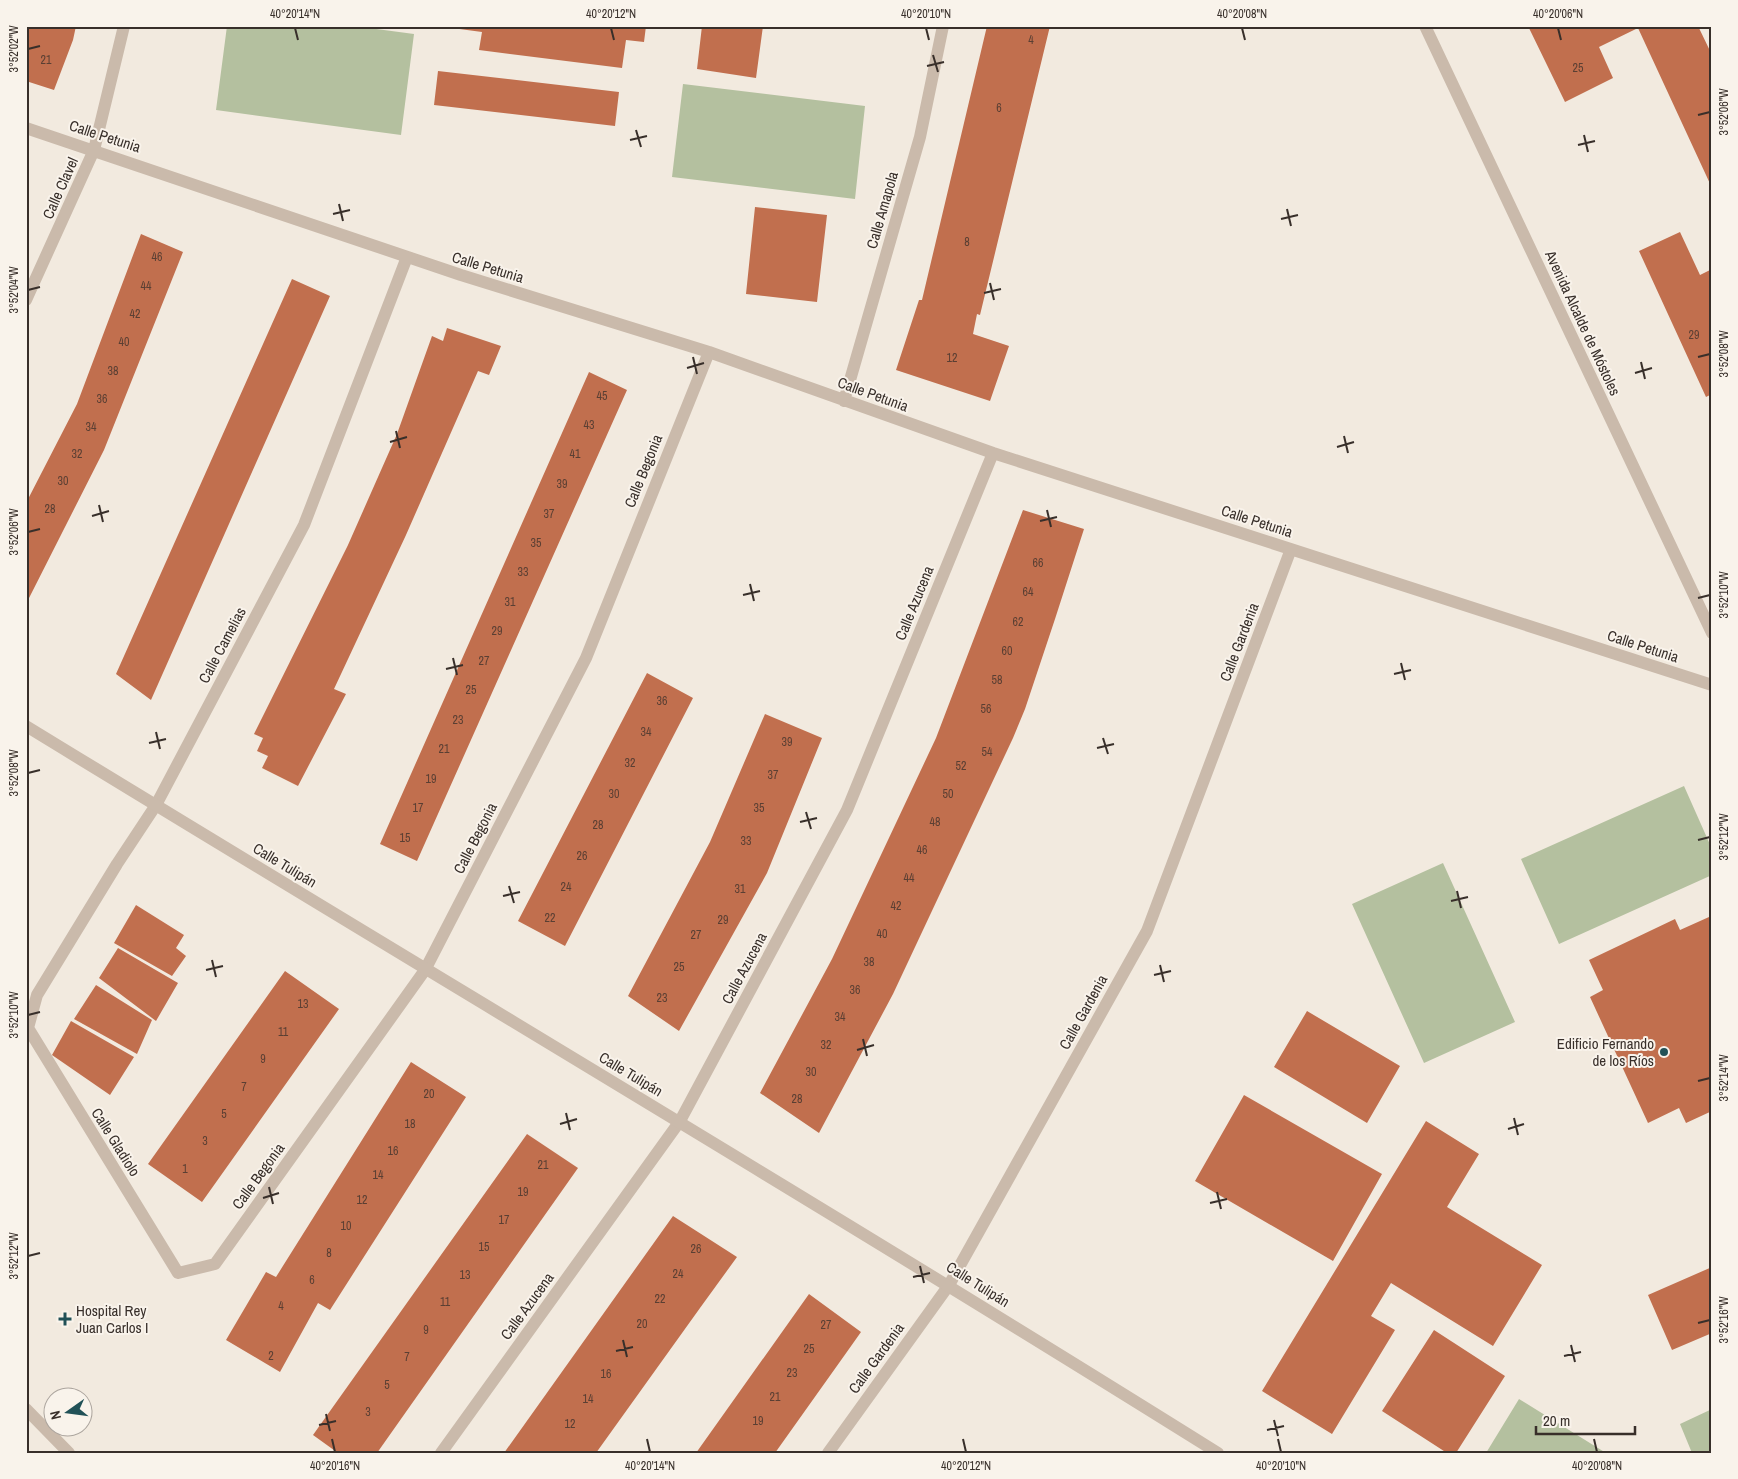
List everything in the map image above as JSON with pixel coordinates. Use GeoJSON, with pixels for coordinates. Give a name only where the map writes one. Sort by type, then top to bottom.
{"type":"FeatureCollection","features":[{"type":"Feature","properties":{"kind":"street","name":"Calle Clavel"},"geometry":{"type":"LineString","coordinates":[[26,300],[94,150],[124,26]]}},
{"type":"Feature","properties":{"kind":"street","name":"Calle Amapola"},"geometry":{"type":"LineString","coordinates":[[844,401],[920,137],[943,26]]}},
{"type":"Feature","properties":{"kind":"street","name":"Avenida Alcalde de Móstoles"},"geometry":{"type":"LineString","coordinates":[[1426,26],[1712,633]]}},
{"type":"Feature","properties":{"kind":"street","name":"Calle Petunia"},"geometry":{"type":"LineString","coordinates":[[26,128],[407,258],[709,352],[993,453],[1712,685]]}},
{"type":"Feature","properties":{"kind":"street","name":"Calle Camelias"},"geometry":{"type":"LineString","coordinates":[[28,1028],[37,995],[117,864],[156,805],[304,525],[407,258]]}},
{"type":"Feature","properties":{"kind":"street","name":"Calle Begonia"},"geometry":{"type":"LineString","coordinates":[[178,1273],[215,1264],[425,970],[586,658],[709,352]]}},
{"type":"Feature","properties":{"kind":"street","name":"Calle Azucena"},"geometry":{"type":"LineString","coordinates":[[441,1453],[680,1122],[847,810],[993,453]]}},
{"type":"Feature","properties":{"kind":"street","name":"Calle Gardenia"},"geometry":{"type":"LineString","coordinates":[[828,1453],[949,1285],[1147,931],[1291,549]]}},
{"type":"Feature","properties":{"kind":"street","name":"Calle Tulipán"},"geometry":{"type":"LineString","coordinates":[[26,726],[425,970],[949,1285],[1218,1453]]}},
{"type":"Feature","properties":{"kind":"street","name":"Calle Gladiolo"},"geometry":{"type":"LineString","coordinates":[[28,1028],[178,1273]]}},
{"type":"Feature","properties":{"kind":"street"},"geometry":{"type":"LineString","coordinates":[[26,1409],[69,1453]]}},
{"type":"Feature","properties":{"kind":"green space"},"geometry":{"type":"Polygon","coordinates":[[[227,26],[354,26],[414,34],[401,135],[216,110],[227,26]]]}},
{"type":"Feature","properties":{"kind":"green space"},"geometry":{"type":"Polygon","coordinates":[[[683,84],[865,106],[855,199],[672,177],[683,84]]]}},
{"type":"Feature","properties":{"kind":"green space"},"geometry":{"type":"Polygon","coordinates":[[[1684,786],[1712,849],[1712,875],[1559,944],[1521,859],[1684,786]]]}},
{"type":"Feature","properties":{"kind":"green space"},"geometry":{"type":"Polygon","coordinates":[[[1443,863],[1515,1022],[1424,1063],[1352,904],[1443,863]]]}},
{"type":"Feature","properties":{"kind":"green space"},"geometry":{"type":"Polygon","coordinates":[[[1519,1399],[1606,1453],[1486,1453],[1519,1399]]]}},
{"type":"Feature","properties":{"kind":"green space"},"geometry":{"type":"Polygon","coordinates":[[[1712,1409],[1712,1453],[1692,1453],[1680,1424],[1712,1409]]]}},
{"type":"Feature","properties":{"kind":"building"},"geometry":{"type":"Polygon","coordinates":[[[26,26],[76,26],[73,40],[54,90],[26,81],[26,26]]]}},
{"type":"Feature","properties":{"kind":"building"},"geometry":{"type":"Polygon","coordinates":[[[453,26],[646,26],[644,42],[626,40],[622,68],[479,50],[482,32],[452,28],[453,26]]]}},
{"type":"Feature","properties":{"kind":"building"},"geometry":{"type":"Polygon","coordinates":[[[702,26],[763,26],[756,78],[697,69],[702,26]]]}},
{"type":"Feature","properties":{"kind":"building"},"geometry":{"type":"Polygon","coordinates":[[[987,26],[1050,26],[980,315],[977,314],[973,334],[1009,346],[990,401],[896,370],[919,300],[922,300],[987,26]]]}},
{"type":"Feature","properties":{"kind":"building"},"geometry":{"type":"Polygon","coordinates":[[[1528,26],[1698,26],[1712,55],[1712,188],[1638,28],[1599,47],[1613,78],[1565,102],[1528,26]]]}},
{"type":"Feature","properties":{"kind":"building"},"geometry":{"type":"Polygon","coordinates":[[[438,71],[619,92],[615,126],[434,105],[438,71]]]}},
{"type":"Feature","properties":{"kind":"building"},"geometry":{"type":"Polygon","coordinates":[[[755,207],[827,215],[817,302],[746,294],[755,207]]]}},
{"type":"Feature","properties":{"kind":"building"},"geometry":{"type":"Polygon","coordinates":[[[1680,232],[1700,275],[1712,269],[1712,394],[1706,397],[1639,251],[1680,232]]]}},
{"type":"Feature","properties":{"kind":"building"},"geometry":{"type":"Polygon","coordinates":[[[141,234],[183,252],[104,450],[26,604],[26,503],[77,404],[141,234]]]}},
{"type":"Feature","properties":{"kind":"building"},"geometry":{"type":"Polygon","coordinates":[[[292,279],[330,296],[151,700],[116,674],[292,279]]]}},
{"type":"Feature","properties":{"kind":"building"},"geometry":{"type":"Polygon","coordinates":[[[447,328],[501,346],[489,375],[478,371],[406,535],[334,689],[346,694],[298,786],[262,768],[268,756],[257,751],[263,738],[254,734],[348,545],[397,434],[432,336],[443,341],[447,328]]]}},
{"type":"Feature","properties":{"kind":"building"},"geometry":{"type":"Polygon","coordinates":[[[589,372],[627,390],[417,861],[380,844],[589,372]]]}},
{"type":"Feature","properties":{"kind":"building"},"geometry":{"type":"Polygon","coordinates":[[[1023,510],[1084,529],[1055,619],[1025,709],[1013,738],[893,994],[819,1133],[760,1093],[832,959],[936,738],[1023,510]]]}},
{"type":"Feature","properties":{"kind":"building"},"geometry":{"type":"Polygon","coordinates":[[[647,673],[693,698],[565,946],[518,921],[647,673]]]}},
{"type":"Feature","properties":{"kind":"building"},"geometry":{"type":"Polygon","coordinates":[[[765,714],[822,738],[767,873],[679,1031],[628,996],[710,842],[765,714]]]}},
{"type":"Feature","properties":{"kind":"building"},"geometry":{"type":"Polygon","coordinates":[[[136,905],[184,935],[176,948],[186,956],[172,976],[114,943],[136,905]]]}},
{"type":"Feature","properties":{"kind":"building","name":"Edificio Fernando de los Ríos"},"geometry":{"type":"Polygon","coordinates":[[[1709,917],[1712,923],[1712,1111],[1686,1123],[1679,1108],[1648,1123],[1590,997],[1603,990],[1589,960],[1675,919],[1680,930],[1709,917]]]}},
{"type":"Feature","properties":{"kind":"building"},"geometry":{"type":"Polygon","coordinates":[[[118,948],[178,983],[156,1021],[99,978],[118,948]]]}},
{"type":"Feature","properties":{"kind":"building"},"geometry":{"type":"Polygon","coordinates":[[[285,971],[339,1009],[202,1202],[148,1164],[285,971]]]}},
{"type":"Feature","properties":{"kind":"building"},"geometry":{"type":"Polygon","coordinates":[[[96,985],[152,1020],[137,1054],[74,1019],[96,985]]]}},
{"type":"Feature","properties":{"kind":"building"},"geometry":{"type":"Polygon","coordinates":[[[1307,1011],[1400,1066],[1367,1123],[1274,1067],[1307,1011]]]}},
{"type":"Feature","properties":{"kind":"building"},"geometry":{"type":"Polygon","coordinates":[[[71,1021],[134,1057],[110,1095],[52,1055],[71,1021]]]}},
{"type":"Feature","properties":{"kind":"building"},"geometry":{"type":"Polygon","coordinates":[[[411,1062],[466,1097],[330,1310],[318,1303],[280,1372],[226,1340],[266,1272],[276,1277],[411,1062]]]}},
{"type":"Feature","properties":{"kind":"building"},"geometry":{"type":"Polygon","coordinates":[[[1244,1095],[1382,1174],[1333,1261],[1195,1181],[1244,1095]]]}},
{"type":"Feature","properties":{"kind":"building"},"geometry":{"type":"Polygon","coordinates":[[[1426,1121],[1479,1154],[1447,1207],[1542,1265],[1493,1346],[1391,1283],[1371,1316],[1395,1330],[1332,1434],[1262,1391],[1426,1121]]]}},
{"type":"Feature","properties":{"kind":"building"},"geometry":{"type":"Polygon","coordinates":[[[527,1134],[578,1168],[377,1453],[338,1453],[313,1435],[527,1134]]]}},
{"type":"Feature","properties":{"kind":"building"},"geometry":{"type":"Polygon","coordinates":[[[673,1216],[737,1257],[596,1453],[504,1453],[673,1216]]]}},
{"type":"Feature","properties":{"kind":"building"},"geometry":{"type":"Polygon","coordinates":[[[1712,1267],[1712,1333],[1672,1350],[1648,1295],[1712,1267]]]}},
{"type":"Feature","properties":{"kind":"building"},"geometry":{"type":"Polygon","coordinates":[[[809,1294],[861,1332],[844,1356],[775,1453],[696,1453],[809,1294]]]}},
{"type":"Feature","properties":{"kind":"building"},"geometry":{"type":"Polygon","coordinates":[[[1434,1330],[1505,1376],[1456,1453],[1447,1453],[1382,1411],[1434,1330]]]}},
{"type":"Feature","properties":{"kind":"place","name":"Edificio Fernando de los Ríos"},"geometry":{"type":"Point","coordinates":[1664,1052]}},
{"type":"Feature","properties":{"kind":"place","name":"Hospital Rey Juan Carlos I"},"geometry":{"type":"Point","coordinates":[65,1319]}}]}
